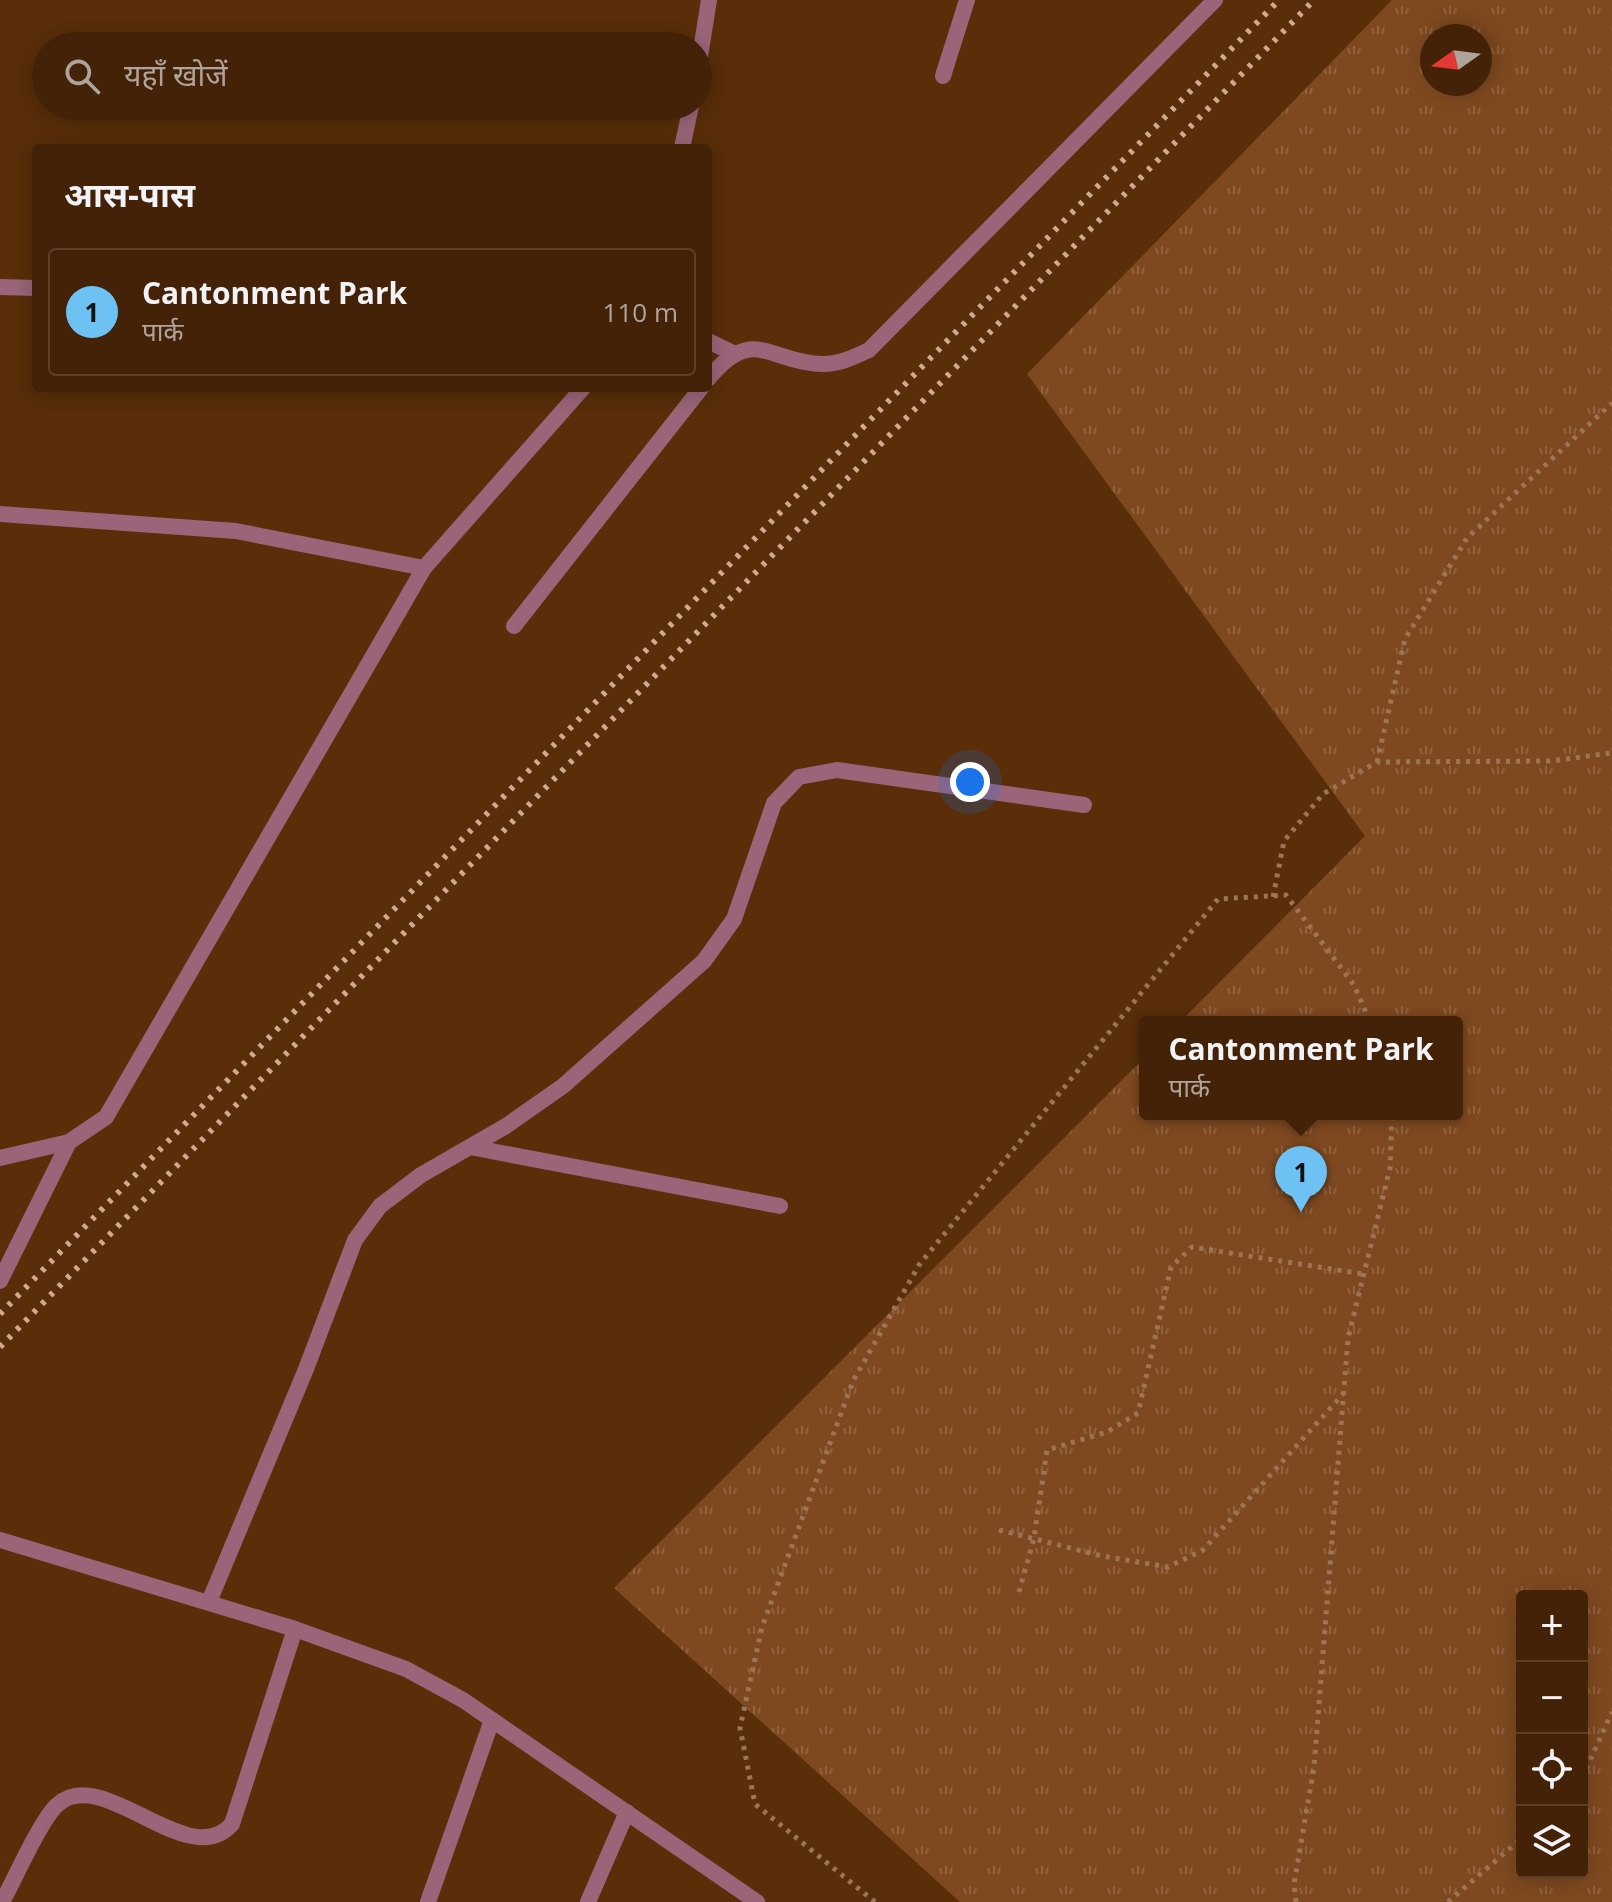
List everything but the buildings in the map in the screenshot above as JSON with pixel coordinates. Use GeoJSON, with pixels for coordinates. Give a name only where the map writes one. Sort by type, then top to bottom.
{"type":"FeatureCollection","features":[{"type":"Feature","properties":{"kind":"street"},"geometry":{"type":"LineString","coordinates":[[704,32],[709,0]]}},
{"type":"Feature","properties":{"kind":"street"},"geometry":{"type":"LineString","coordinates":[[943,76],[967,0]]}},
{"type":"Feature","properties":{"kind":"street"},"geometry":{"type":"LineString","coordinates":[[712,343],[733,353],[764,349],[820,364],[844,361],[869,350],[1215,0]]}},
{"type":"Feature","properties":{"kind":"street"},"geometry":{"type":"LineString","coordinates":[[683,144],[688,120]]}},
{"type":"Feature","properties":{"kind":"street"},"geometry":{"type":"LineString","coordinates":[[0,287],[32,288]]}},
{"type":"Feature","properties":{"kind":"street"},"geometry":{"type":"LineString","coordinates":[[712,375],[733,353]]}},
{"type":"Feature","properties":{"kind":"street"},"geometry":{"type":"LineString","coordinates":[[0,1158],[69,1142],[106,1117],[424,568],[579,392]]}},
{"type":"Feature","properties":{"kind":"street"},"geometry":{"type":"LineString","coordinates":[[514,626],[698,392]]}},
{"type":"Feature","properties":{"kind":"street"},"geometry":{"type":"LineString","coordinates":[[0,514],[236,531],[424,568]]}},
{"type":"Feature","properties":{"kind":"street"},"geometry":{"type":"LineString","coordinates":[[209,1602],[306,1369],[355,1240],[380,1206],[421,1175],[563,1086],[704,961],[734,919],[774,803],[799,777],[837,770],[1084,805]]}},
{"type":"Feature","properties":{"kind":"street"},"geometry":{"type":"LineString","coordinates":[[0,1281],[69,1142]]}},
{"type":"Feature","properties":{"kind":"street"},"geometry":{"type":"LineString","coordinates":[[470,1147],[780,1206]]}},
{"type":"Feature","properties":{"kind":"street"},"geometry":{"type":"LineString","coordinates":[[0,1540],[295,1629],[406,1669],[492,1720],[757,1902]]}},
{"type":"Feature","properties":{"kind":"street"},"geometry":{"type":"LineString","coordinates":[[2,1902],[55,1807],[71,1796],[88,1794],[194,1836],[208,1839],[221,1836],[232,1824],[295,1629]]}},
{"type":"Feature","properties":{"kind":"street"},"geometry":{"type":"LineString","coordinates":[[428,1902],[492,1720]]}},
{"type":"Feature","properties":{"kind":"street"},"geometry":{"type":"LineString","coordinates":[[588,1902],[627,1812]]}},
{"type":"Feature","properties":{"kind":"path"},"geometry":{"type":"LineString","coordinates":[[1377,762],[1405,639],[1467,538],[1612,403]]}},
{"type":"Feature","properties":{"kind":"path"},"geometry":{"type":"LineString","coordinates":[[1273,897],[1284,841],[1323,794],[1377,762],[1550,761],[1612,753]]}},
{"type":"Feature","properties":{"kind":"path"},"geometry":{"type":"LineString","coordinates":[[875,1902],[755,1804],[740,1728],[762,1627],[853,1381],[919,1265],[1218,899],[1286,895],[1354,985],[1367,1016]]}},
{"type":"Feature","properties":{"kind":"path"},"geometry":{"type":"LineString","coordinates":[[1296,1902],[1294,1884],[1314,1767],[1348,1338],[1390,1168],[1392,1120]]}},
{"type":"Feature","properties":{"kind":"path"},"geometry":{"type":"LineString","coordinates":[[1019,1592],[1034,1538],[1047,1450],[1107,1432],[1138,1413],[1171,1267],[1192,1247],[1363,1274]]}},
{"type":"Feature","properties":{"kind":"path"},"geometry":{"type":"LineString","coordinates":[[999,1530],[1102,1556],[1168,1567],[1203,1550],[1344,1393]]}},
{"type":"Feature","properties":{"kind":"path"},"geometry":{"type":"LineString","coordinates":[[1588,1770],[1612,1712]]}},
{"type":"Feature","properties":{"kind":"path"},"geometry":{"type":"LineString","coordinates":[[1448,1902],[1516,1843]]}},
{"type":"Feature","properties":{"kind":"green space"},"geometry":{"type":"Polygon","coordinates":[[[1392,0],[1612,0],[1612,1902],[960,1902],[614,1588],[1139,1063],[1139,1120],[1463,1120],[1463,1016],[1186,1016],[1365,836],[1027,374],[1392,0]]]}},
{"type":"Feature","properties":{"kind":"railway"},"geometry":{"type":"LineString","coordinates":[[0,1314],[1279,0]]}},
{"type":"Feature","properties":{"kind":"railway"},"geometry":{"type":"LineString","coordinates":[[0,1347],[1314,0]]}},
{"type":"Feature","properties":{"kind":"place","name":"Cantonment Park"},"geometry":{"type":"Point","coordinates":[1301,1212]}}]}
